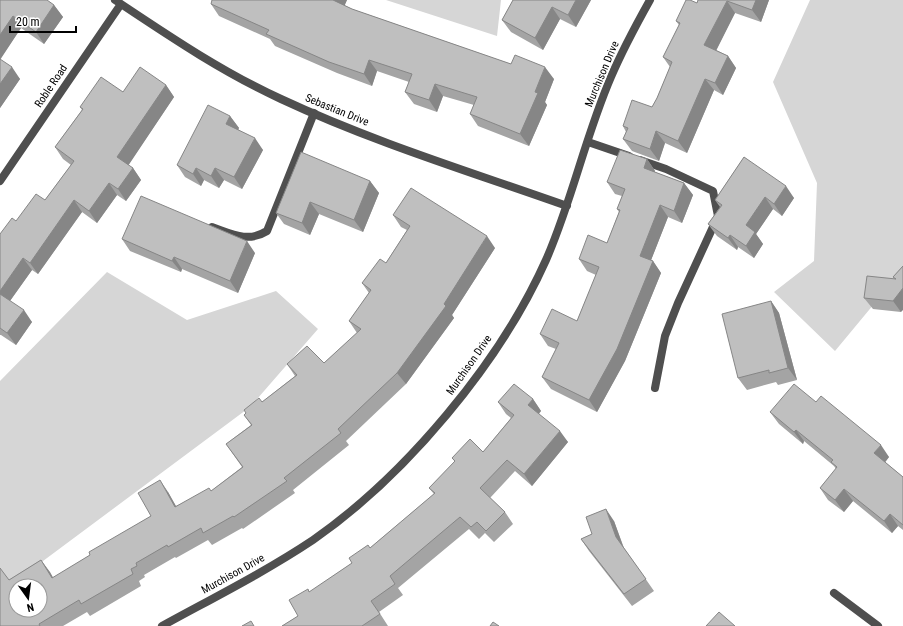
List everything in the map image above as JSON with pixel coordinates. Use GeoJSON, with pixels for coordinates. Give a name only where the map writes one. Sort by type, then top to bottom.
{"type":"FeatureCollection","features":[{"type":"Feature","properties":{"kind":"street","name":"Murchison Drive"},"geometry":{"type":"LineString","coordinates":[[162,626],[266,569],[313,539],[360,503],[406,460],[446,416],[483,366],[518,314],[545,261],[567,206],[610,78],[650,0]]}},
{"type":"Feature","properties":{"kind":"street","name":"Sebastian Drive"},"geometry":{"type":"LineString","coordinates":[[118,2],[172,38],[225,70],[314,113],[367,134],[567,206]]}},
{"type":"Feature","properties":{"kind":"street","name":"Roble Road"},"geometry":{"type":"LineString","coordinates":[[0,181],[118,2]]}},
{"type":"Feature","properties":{"kind":"street"},"geometry":{"type":"LineString","coordinates":[[205,225],[245,238],[258,237],[267,231],[314,113]]}},
{"type":"Feature","properties":{"kind":"street"},"geometry":{"type":"LineString","coordinates":[[588,142],[666,169],[713,191],[718,216],[678,303],[665,336],[655,388]]}},
{"type":"Feature","properties":{"kind":"street"},"geometry":{"type":"LineString","coordinates":[[834,593],[878,626]]}},
{"type":"Feature","properties":{"kind":"shaded area"},"geometry":{"type":"Polygon","coordinates":[[[386,0],[501,0],[497,36],[386,0]]]}},
{"type":"Feature","properties":{"kind":"shaded area"},"geometry":{"type":"Polygon","coordinates":[[[810,0],[903,0],[903,269],[835,351],[774,292],[814,261],[817,183],[773,82],[810,0]]]}},
{"type":"Feature","properties":{"kind":"shaded area"},"geometry":{"type":"Polygon","coordinates":[[[107,272],[187,320],[276,291],[318,329],[250,407],[20,578],[8,578],[8,587],[0,593],[0,381],[107,272]]]}},
{"type":"Feature","properties":{"kind":"building"},"geometry":{"type":"Polygon","coordinates":[[[0,0],[47,0],[54,5],[36,32],[13,16],[0,35],[0,0]]]}},
{"type":"Feature","properties":{"kind":"building"},"geometry":{"type":"Polygon","coordinates":[[[212,0],[333,0],[352,9],[511,64],[515,55],[545,67],[535,92],[538,93],[520,134],[470,114],[477,97],[435,84],[429,100],[405,92],[412,74],[369,60],[364,74],[329,62],[266,34],[269,30],[211,4],[212,0]]]}},
{"type":"Feature","properties":{"kind":"building"},"geometry":{"type":"Polygon","coordinates":[[[513,0],[576,0],[568,15],[552,7],[535,38],[502,20],[513,0]]]}},
{"type":"Feature","properties":{"kind":"building"},"geometry":{"type":"Polygon","coordinates":[[[686,0],[697,3],[698,0],[756,0],[752,10],[727,1],[704,45],[728,56],[715,83],[705,79],[678,141],[656,131],[650,149],[623,139],[628,128],[623,126],[632,100],[652,107],[657,98],[672,62],[663,57],[680,23],[676,21],[686,0]]]}},
{"type":"Feature","properties":{"kind":"building"},"geometry":{"type":"Polygon","coordinates":[[[0,59],[12,67],[0,84],[0,59]]]}},
{"type":"Feature","properties":{"kind":"building"},"geometry":{"type":"Polygon","coordinates":[[[140,67],[166,85],[117,157],[133,168],[118,189],[109,183],[89,211],[74,200],[30,263],[23,258],[0,291],[0,234],[12,218],[16,221],[36,194],[45,200],[74,161],[55,147],[83,109],[80,107],[101,77],[123,92],[140,67]]]}},
{"type":"Feature","properties":{"kind":"building"},"geometry":{"type":"Polygon","coordinates":[[[208,105],[230,116],[226,124],[255,138],[234,177],[215,168],[211,176],[196,168],[193,174],[177,165],[208,105]]]}},
{"type":"Feature","properties":{"kind":"building"},"geometry":{"type":"Polygon","coordinates":[[[620,150],[647,159],[644,168],[684,183],[674,211],[660,205],[640,256],[653,261],[617,349],[589,400],[542,377],[559,343],[540,334],[552,309],[577,321],[599,267],[579,259],[588,235],[607,243],[620,210],[617,209],[625,189],[607,182],[620,150]]]}},
{"type":"Feature","properties":{"kind":"building"},"geometry":{"type":"Polygon","coordinates":[[[301,152],[370,181],[354,220],[310,202],[302,223],[276,213],[301,152]]]}},
{"type":"Feature","properties":{"kind":"building"},"geometry":{"type":"Polygon","coordinates":[[[744,157],[786,186],[774,204],[765,197],[746,225],[755,232],[746,246],[730,235],[728,238],[708,224],[722,205],[715,200],[744,157]]]}},
{"type":"Feature","properties":{"kind":"building"},"geometry":{"type":"Polygon","coordinates":[[[411,188],[487,236],[444,304],[446,306],[397,373],[338,429],[341,433],[284,478],[287,481],[234,517],[233,516],[203,533],[201,528],[168,547],[167,545],[136,563],[137,566],[131,569],[133,574],[81,604],[79,600],[39,624],[40,626],[0,626],[0,568],[8,579],[8,618],[48,618],[48,578],[12,578],[41,560],[52,578],[90,555],[89,552],[151,516],[138,493],[160,480],[175,507],[209,488],[211,491],[243,467],[226,444],[252,425],[244,415],[246,413],[244,410],[259,398],[262,402],[297,375],[287,364],[307,346],[324,363],[361,329],[349,321],[371,290],[362,283],[380,259],[386,263],[410,226],[393,215],[411,188]]]}},
{"type":"Feature","properties":{"kind":"building"},"geometry":{"type":"Polygon","coordinates":[[[141,196],[247,241],[230,281],[174,257],[172,261],[122,239],[141,196]]]}},
{"type":"Feature","properties":{"kind":"building"},"geometry":{"type":"Polygon","coordinates":[[[903,266],[903,288],[893,301],[864,298],[867,276],[896,279],[893,277],[903,266]]]}},
{"type":"Feature","properties":{"kind":"building"},"geometry":{"type":"Polygon","coordinates":[[[0,294],[24,310],[7,333],[0,328],[0,294]]]}},
{"type":"Feature","properties":{"kind":"building"},"geometry":{"type":"Polygon","coordinates":[[[771,301],[788,368],[769,373],[769,370],[738,378],[722,314],[771,301]]]}},
{"type":"Feature","properties":{"kind":"building"},"geometry":{"type":"Polygon","coordinates":[[[514,384],[533,399],[528,405],[560,431],[524,474],[507,460],[480,488],[505,512],[486,531],[477,522],[471,527],[460,517],[390,576],[395,584],[371,601],[380,614],[362,626],[282,626],[298,616],[289,600],[308,589],[309,592],[352,563],[349,558],[368,545],[370,548],[435,493],[429,488],[455,461],[452,458],[470,439],[483,452],[514,415],[498,402],[514,384]]]}},
{"type":"Feature","properties":{"kind":"building"},"geometry":{"type":"Polygon","coordinates":[[[794,384],[816,402],[821,396],[881,445],[874,453],[903,477],[903,525],[890,514],[884,521],[844,489],[835,500],[820,488],[837,467],[831,462],[833,460],[796,430],[794,432],[770,412],[794,384]]]}},
{"type":"Feature","properties":{"kind":"building"},"geometry":{"type":"Polygon","coordinates":[[[606,509],[616,537],[646,579],[624,594],[581,539],[592,534],[586,517],[606,509]]]}},
{"type":"Feature","properties":{"kind":"building"},"geometry":{"type":"Polygon","coordinates":[[[719,612],[735,626],[706,626],[719,612]]]}},
{"type":"Feature","properties":{"kind":"building"},"geometry":{"type":"Polygon","coordinates":[[[251,621],[254,626],[242,626],[251,621]]]}},
{"type":"Feature","properties":{"kind":"building"},"geometry":{"type":"Polygon","coordinates":[[[493,622],[499,626],[490,626],[493,622]]]}}]}
